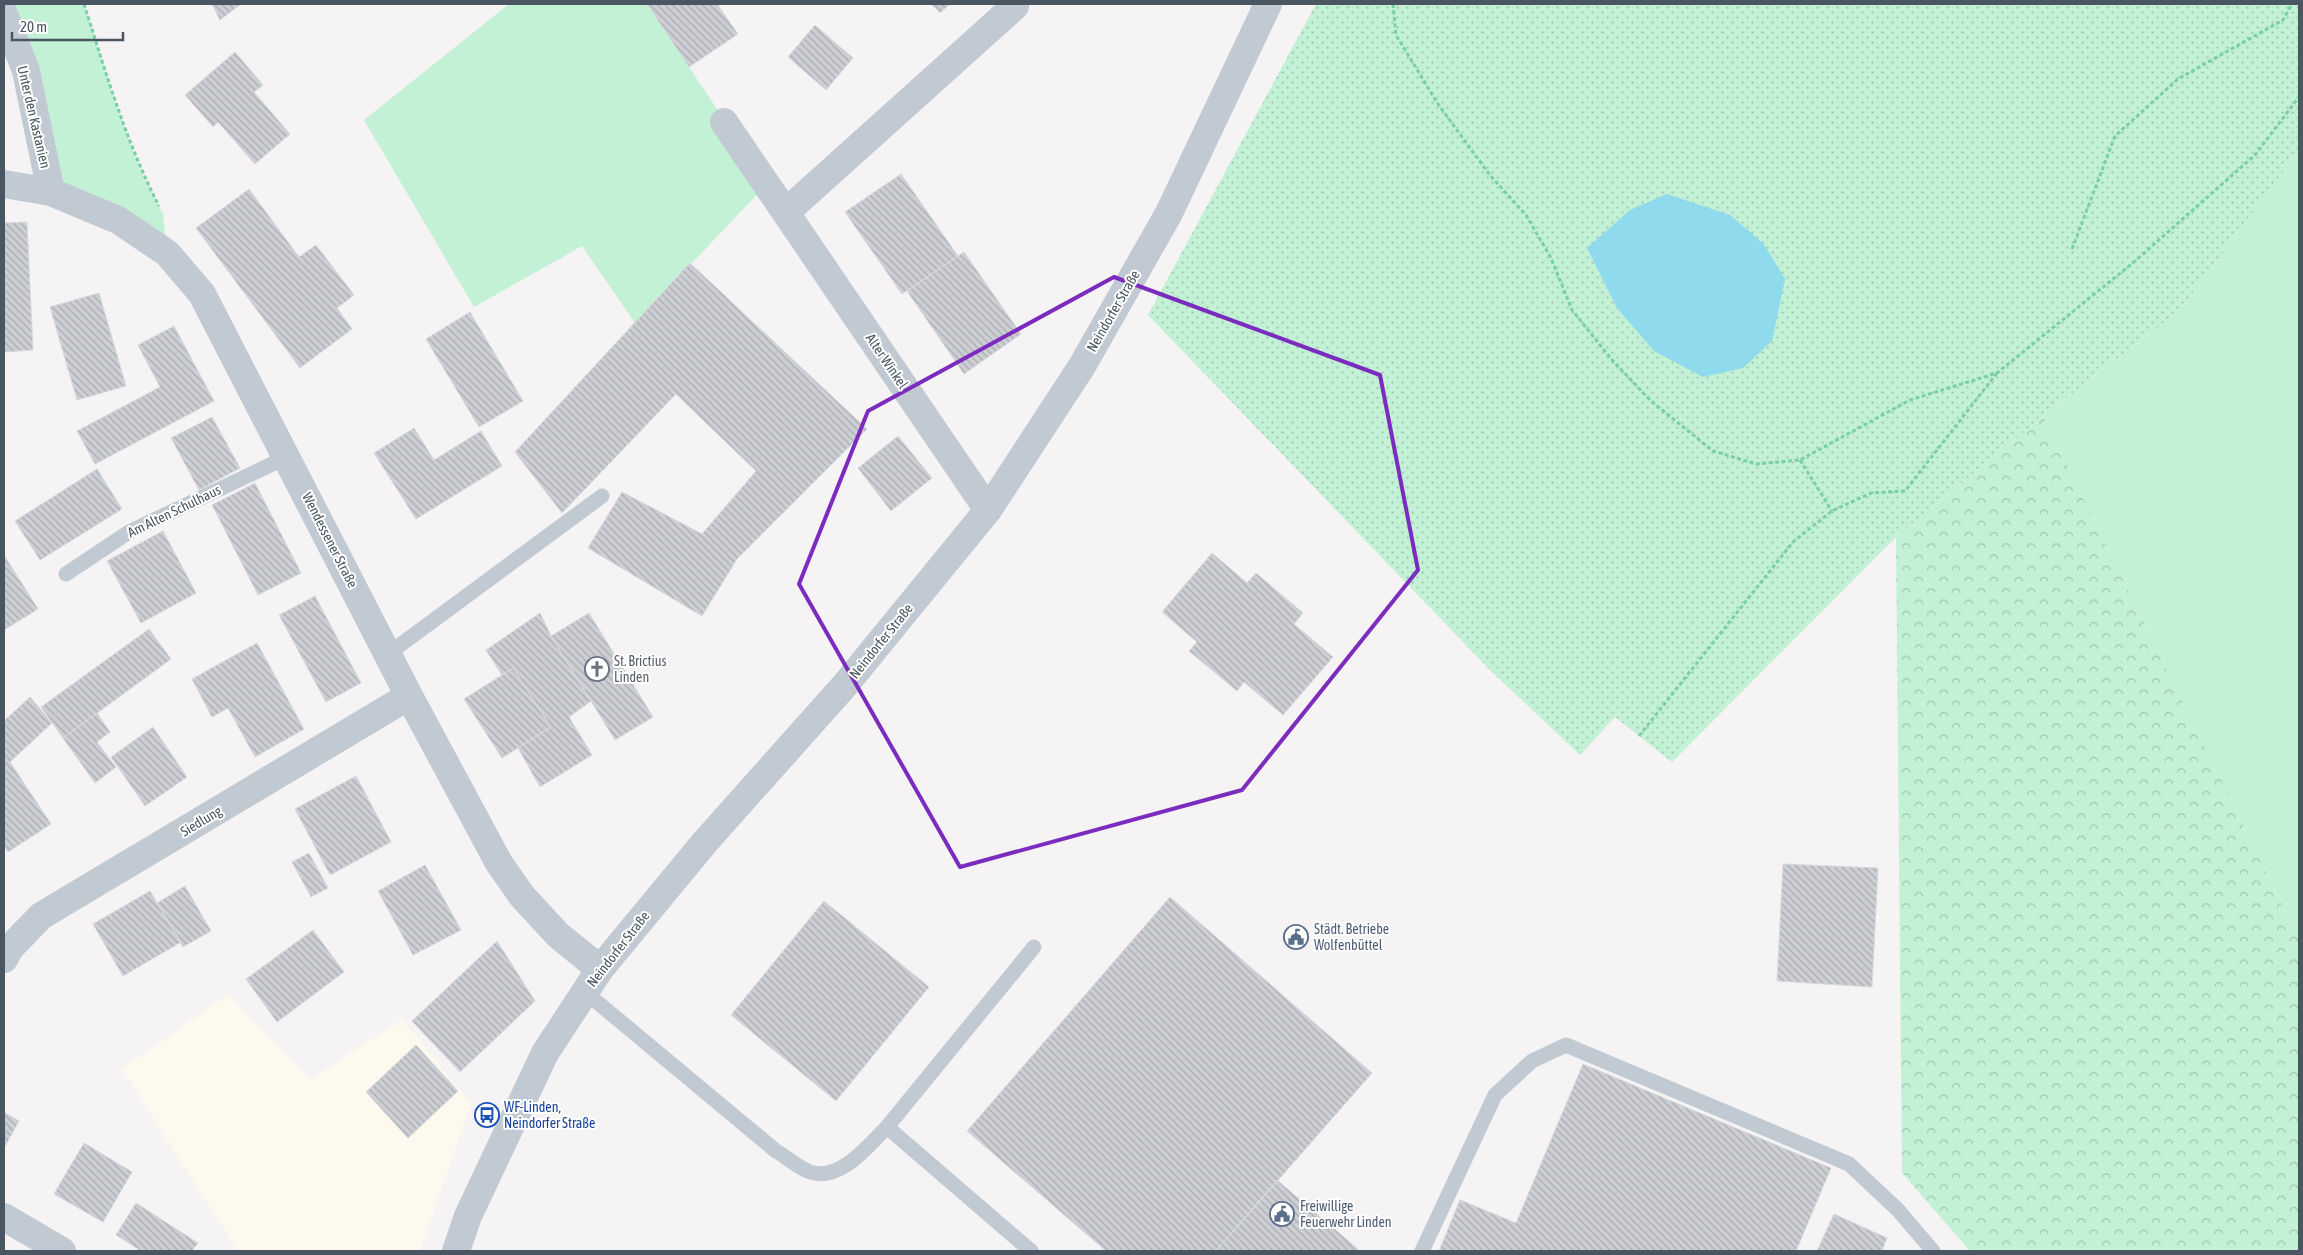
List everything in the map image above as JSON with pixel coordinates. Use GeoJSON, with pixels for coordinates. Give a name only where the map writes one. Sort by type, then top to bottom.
{"type":"FeatureCollection","features":[{"type":"Feature","properties":{"kind":"street","name":"Neindorfer Straße"},"geometry":{"type":"LineString","coordinates":[[456,1251],[468,1216],[545,1053],[600,969],[705,842],[845,685],[988,510],[1082,366],[1170,213],[1268,4]]}},
{"type":"Feature","properties":{"kind":"street"},"geometry":{"type":"LineString","coordinates":[[786,212],[1015,6]]}},
{"type":"Feature","properties":{"kind":"street","name":"Unter den Kastanien"},"geometry":{"type":"LineString","coordinates":[[4,14],[26,71],[51,192]]}},
{"type":"Feature","properties":{"kind":"street","name":"Alter Winkel"},"geometry":{"type":"LineString","coordinates":[[724,122],[988,510]]}},
{"type":"Feature","properties":{"kind":"street","name":"Wendessener Straße"},"geometry":{"type":"LineString","coordinates":[[4,184],[51,192],[118,220],[167,253],[202,294],[388,654],[499,862],[522,896],[558,935],[600,969]]}},
{"type":"Feature","properties":{"kind":"street","name":"Siedlung"},"geometry":{"type":"LineString","coordinates":[[4,959],[10,948],[41,916],[410,696]]}},
{"type":"Feature","properties":{"kind":"street"},"geometry":{"type":"LineString","coordinates":[[4,1217],[62,1251]]}},
{"type":"Feature","properties":{"kind":"lane","name":"Am Alten Schulhaus"},"geometry":{"type":"LineString","coordinates":[[66,574],[129,532],[287,457]]}},
{"type":"Feature","properties":{"kind":"lane"},"geometry":{"type":"LineString","coordinates":[[388,654],[602,496]]}},
{"type":"Feature","properties":{"kind":"lane"},"geometry":{"type":"LineString","coordinates":[[585,992],[776,1151],[810,1172],[835,1172],[862,1153],[887,1127],[1034,948]]}},
{"type":"Feature","properties":{"kind":"lane"},"geometry":{"type":"LineString","coordinates":[[1422,1251],[1495,1095],[1532,1061],[1566,1044],[1849,1164],[1898,1210],[1933,1251]]}},
{"type":"Feature","properties":{"kind":"lane"},"geometry":{"type":"LineString","coordinates":[[887,1127],[1031,1251]]}},
{"type":"Feature","properties":{"kind":"path"},"geometry":{"type":"LineString","coordinates":[[84,4],[140,170],[163,214],[167,253]]}},
{"type":"Feature","properties":{"kind":"path"},"geometry":{"type":"LineString","coordinates":[[1393,4],[1396,35],[1438,104],[1489,174],[1526,215],[1551,258],[1572,310],[1612,361],[1651,401],[1713,451],[1756,464],[1800,460],[1910,400],[1997,373]]}},
{"type":"Feature","properties":{"kind":"path"},"geometry":{"type":"LineString","coordinates":[[2072,249],[2115,136],[2178,79],[2283,20],[2292,4]]}},
{"type":"Feature","properties":{"kind":"path"},"geometry":{"type":"LineString","coordinates":[[1640,736],[1792,542],[1832,511],[1871,493],[1905,491],[1997,373],[2134,262],[2256,155],[2299,97]]}},
{"type":"Feature","properties":{"kind":"path"},"geometry":{"type":"LineString","coordinates":[[1800,460],[1832,511]]}},
{"type":"Feature","properties":{"kind":"highlighted area"},"geometry":{"type":"Polygon","coordinates":[[[1114,277],[1380,375],[1418,570],[1242,790],[960,867],[799,584],[868,411],[1114,277]]]}},
{"type":"Feature","properties":{"kind":"shaded area"},"geometry":{"type":"Polygon","coordinates":[[[228,995],[310,1080],[402,1019],[471,1104],[420,1251],[238,1251],[122,1069],[228,995]]]}},
{"type":"Feature","properties":{"kind":"green space"},"geometry":{"type":"Polygon","coordinates":[[[4,4],[84,4],[118,110],[140,169],[163,214],[167,253],[51,192],[4,4]]]}},
{"type":"Feature","properties":{"kind":"green space"},"geometry":{"type":"Polygon","coordinates":[[[509,4],[647,4],[767,184],[635,323],[582,246],[474,307],[364,120],[509,4]]]}},
{"type":"Feature","properties":{"kind":"green space"},"geometry":{"type":"Polygon","coordinates":[[[1316,4],[2299,4],[2299,151],[2180,310],[2043,416],[1896,537],[1672,762],[1615,717],[1580,755],[1491,671],[1148,315],[1316,4]],[[1667,194],[1763,243],[1730,216],[1667,194]]]}},
{"type":"Feature","properties":{"kind":"green space"},"geometry":{"type":"Polygon","coordinates":[[[2299,151],[2299,939],[2043,416],[2180,310],[2299,151]]]}},
{"type":"Feature","properties":{"kind":"green space"},"geometry":{"type":"Polygon","coordinates":[[[2043,416],[2299,939],[2299,1251],[1970,1251],[1902,1173],[1896,537],[2043,416]]]}},
{"type":"Feature","properties":{"kind":"water"},"geometry":{"type":"Polygon","coordinates":[[[1667,194],[1730,215],[1763,243],[1785,279],[1772,341],[1743,368],[1703,377],[1654,351],[1617,308],[1587,248],[1630,210],[1667,194]]]}},
{"type":"Feature","properties":{"kind":"building"},"geometry":{"type":"Polygon","coordinates":[[[212,4],[241,4],[220,20],[212,4]]]}},
{"type":"Feature","properties":{"kind":"building"},"geometry":{"type":"Polygon","coordinates":[[[647,4],[717,4],[738,34],[689,67],[647,4]]]}},
{"type":"Feature","properties":{"kind":"building"},"geometry":{"type":"Polygon","coordinates":[[[931,4],[950,4],[940,13],[931,4]]]}},
{"type":"Feature","properties":{"kind":"building"},"geometry":{"type":"Polygon","coordinates":[[[815,25],[853,58],[826,90],[788,57],[815,25]]]}},
{"type":"Feature","properties":{"kind":"building"},"geometry":{"type":"Polygon","coordinates":[[[235,52],[263,85],[254,92],[290,134],[255,164],[218,122],[213,127],[185,95],[235,52]]]}},
{"type":"Feature","properties":{"kind":"building"},"geometry":{"type":"Polygon","coordinates":[[[901,174],[958,256],[902,294],[845,212],[901,174]]]}},
{"type":"Feature","properties":{"kind":"building"},"geometry":{"type":"Polygon","coordinates":[[[249,189],[299,257],[316,245],[354,295],[337,308],[352,329],[300,368],[196,228],[249,189]]]}},
{"type":"Feature","properties":{"kind":"building"},"geometry":{"type":"Polygon","coordinates":[[[27,222],[33,350],[4,352],[4,223],[27,222]]]}},
{"type":"Feature","properties":{"kind":"building"},"geometry":{"type":"Polygon","coordinates":[[[964,252],[1021,334],[964,374],[907,291],[964,252]]]}},
{"type":"Feature","properties":{"kind":"building"},"geometry":{"type":"Polygon","coordinates":[[[690,263],[867,429],[737,559],[702,616],[588,548],[622,492],[702,534],[756,471],[676,394],[562,513],[515,452],[690,263]]]}},
{"type":"Feature","properties":{"kind":"building"},"geometry":{"type":"Polygon","coordinates":[[[99,293],[126,386],[77,400],[50,307],[99,293]]]}},
{"type":"Feature","properties":{"kind":"building"},"geometry":{"type":"Polygon","coordinates":[[[470,312],[523,401],[479,427],[426,339],[470,312]]]}},
{"type":"Feature","properties":{"kind":"building"},"geometry":{"type":"Polygon","coordinates":[[[174,326],[214,401],[95,464],[77,431],[160,387],[138,345],[174,326]]]}},
{"type":"Feature","properties":{"kind":"building"},"geometry":{"type":"Polygon","coordinates":[[[212,417],[240,468],[199,490],[171,438],[212,417]]]}},
{"type":"Feature","properties":{"kind":"building"},"geometry":{"type":"Polygon","coordinates":[[[414,428],[434,460],[481,431],[502,466],[416,519],[374,453],[414,428]]]}},
{"type":"Feature","properties":{"kind":"building"},"geometry":{"type":"Polygon","coordinates":[[[898,436],[932,478],[891,511],[858,468],[898,436]]]}},
{"type":"Feature","properties":{"kind":"building"},"geometry":{"type":"Polygon","coordinates":[[[97,469],[122,509],[40,560],[15,521],[97,469]]]}},
{"type":"Feature","properties":{"kind":"building"},"geometry":{"type":"Polygon","coordinates":[[[255,483],[301,573],[258,595],[212,505],[255,483]]]}},
{"type":"Feature","properties":{"kind":"building"},"geometry":{"type":"Polygon","coordinates":[[[163,531],[196,593],[141,623],[107,561],[163,531]]]}},
{"type":"Feature","properties":{"kind":"building"},"geometry":{"type":"Polygon","coordinates":[[[1212,553],[1247,583],[1256,573],[1303,613],[1294,624],[1333,657],[1283,715],[1244,682],[1237,691],[1189,651],[1197,642],[1162,612],[1212,553]]]}},
{"type":"Feature","properties":{"kind":"building"},"geometry":{"type":"Polygon","coordinates":[[[4,555],[38,609],[4,630],[4,555]]]}},
{"type":"Feature","properties":{"kind":"building"},"geometry":{"type":"Polygon","coordinates":[[[315,596],[361,683],[326,702],[279,615],[315,596]]]}},
{"type":"Feature","properties":{"kind":"building"},"geometry":{"type":"Polygon","coordinates":[[[540,613],[551,636],[591,701],[569,717],[592,755],[540,787],[518,748],[551,727],[513,668],[502,675],[486,650],[540,613]]]}},
{"type":"Feature","properties":{"kind":"building","name":"St. Brictius Linden"},"geometry":{"type":"Polygon","coordinates":[[[589,613],[653,717],[615,740],[551,636],[589,613]]]}},
{"type":"Feature","properties":{"kind":"building"},"geometry":{"type":"Polygon","coordinates":[[[149,629],[171,659],[63,738],[41,707],[149,629]]]}},
{"type":"Feature","properties":{"kind":"building"},"geometry":{"type":"Polygon","coordinates":[[[257,643],[304,729],[255,757],[228,708],[212,717],[192,679],[257,643]]]}},
{"type":"Feature","properties":{"kind":"building"},"geometry":{"type":"Polygon","coordinates":[[[513,668],[551,727],[502,758],[464,699],[513,668]]]}},
{"type":"Feature","properties":{"kind":"building"},"geometry":{"type":"Polygon","coordinates":[[[30,697],[52,723],[10,762],[51,824],[8,852],[4,846],[4,721],[30,697]]]}},
{"type":"Feature","properties":{"kind":"building"},"geometry":{"type":"Polygon","coordinates":[[[97,713],[110,732],[97,742],[116,767],[95,783],[63,738],[97,713]]]}},
{"type":"Feature","properties":{"kind":"building"},"geometry":{"type":"Polygon","coordinates":[[[153,727],[187,777],[145,806],[111,757],[153,727]]]}},
{"type":"Feature","properties":{"kind":"building"},"geometry":{"type":"Polygon","coordinates":[[[356,776],[391,842],[330,875],[295,809],[356,776]]]}},
{"type":"Feature","properties":{"kind":"building"},"geometry":{"type":"Polygon","coordinates":[[[309,853],[328,888],[311,897],[292,862],[309,853]]]}},
{"type":"Feature","properties":{"kind":"building"},"geometry":{"type":"Polygon","coordinates":[[[1783,864],[1878,868],[1872,987],[1777,981],[1783,864]]]}},
{"type":"Feature","properties":{"kind":"building"},"geometry":{"type":"Polygon","coordinates":[[[425,865],[461,930],[413,955],[378,891],[425,865]]]}},
{"type":"Feature","properties":{"kind":"building"},"geometry":{"type":"Polygon","coordinates":[[[185,886],[211,931],[183,947],[157,903],[185,886]]]}},
{"type":"Feature","properties":{"kind":"building"},"geometry":{"type":"Polygon","coordinates":[[[150,891],[181,942],[123,976],[93,924],[150,891]]]}},
{"type":"Feature","properties":{"kind":"building"},"geometry":{"type":"Polygon","coordinates":[[[1170,897],[1372,1073],[1216,1251],[1106,1251],[967,1131],[1170,897]]]}},
{"type":"Feature","properties":{"kind":"building"},"geometry":{"type":"Polygon","coordinates":[[[824,901],[929,987],[836,1101],[731,1015],[824,901]]]}},
{"type":"Feature","properties":{"kind":"building"},"geometry":{"type":"Polygon","coordinates":[[[313,930],[344,972],[277,1022],[246,979],[313,930]]]}},
{"type":"Feature","properties":{"kind":"building"},"geometry":{"type":"Polygon","coordinates":[[[497,941],[535,1001],[460,1072],[412,1021],[497,941]]]}},
{"type":"Feature","properties":{"kind":"building"},"geometry":{"type":"Polygon","coordinates":[[[416,1045],[458,1091],[408,1138],[366,1092],[416,1045]]]}},
{"type":"Feature","properties":{"kind":"building"},"geometry":{"type":"Polygon","coordinates":[[[1583,1064],[1831,1168],[1796,1251],[1439,1251],[1460,1200],[1516,1223],[1583,1064]]]}},
{"type":"Feature","properties":{"kind":"building"},"geometry":{"type":"Polygon","coordinates":[[[4,1112],[19,1121],[4,1148],[4,1112]]]}},
{"type":"Feature","properties":{"kind":"building"},"geometry":{"type":"Polygon","coordinates":[[[84,1143],[132,1172],[103,1222],[54,1194],[84,1143]]]}},
{"type":"Feature","properties":{"kind":"building","name":"Freiwillige Feuerwehr Linden"},"geometry":{"type":"Polygon","coordinates":[[[1277,1180],[1358,1249],[1355,1251],[1216,1251],[1277,1180]]]}},
{"type":"Feature","properties":{"kind":"building"},"geometry":{"type":"Polygon","coordinates":[[[136,1203],[198,1243],[192,1251],[141,1251],[116,1235],[136,1203]]]}},
{"type":"Feature","properties":{"kind":"building"},"geometry":{"type":"Polygon","coordinates":[[[1834,1214],[1887,1238],[1882,1251],[1817,1251],[1834,1214]]]}},
{"type":"Feature","properties":{"kind":"place","name":"St. Brictius Linden"},"geometry":{"type":"Point","coordinates":[597,669]}},
{"type":"Feature","properties":{"kind":"place","name":"Städt. Betriebe Wolfenbüttel"},"geometry":{"type":"Point","coordinates":[1296,937]}},
{"type":"Feature","properties":{"kind":"place","name":"WF-Linden, Neindorfer Straße"},"geometry":{"type":"Point","coordinates":[487,1115]}},
{"type":"Feature","properties":{"kind":"place","name":"Freiwillige Feuerwehr Linden"},"geometry":{"type":"Point","coordinates":[1282,1214]}}]}
